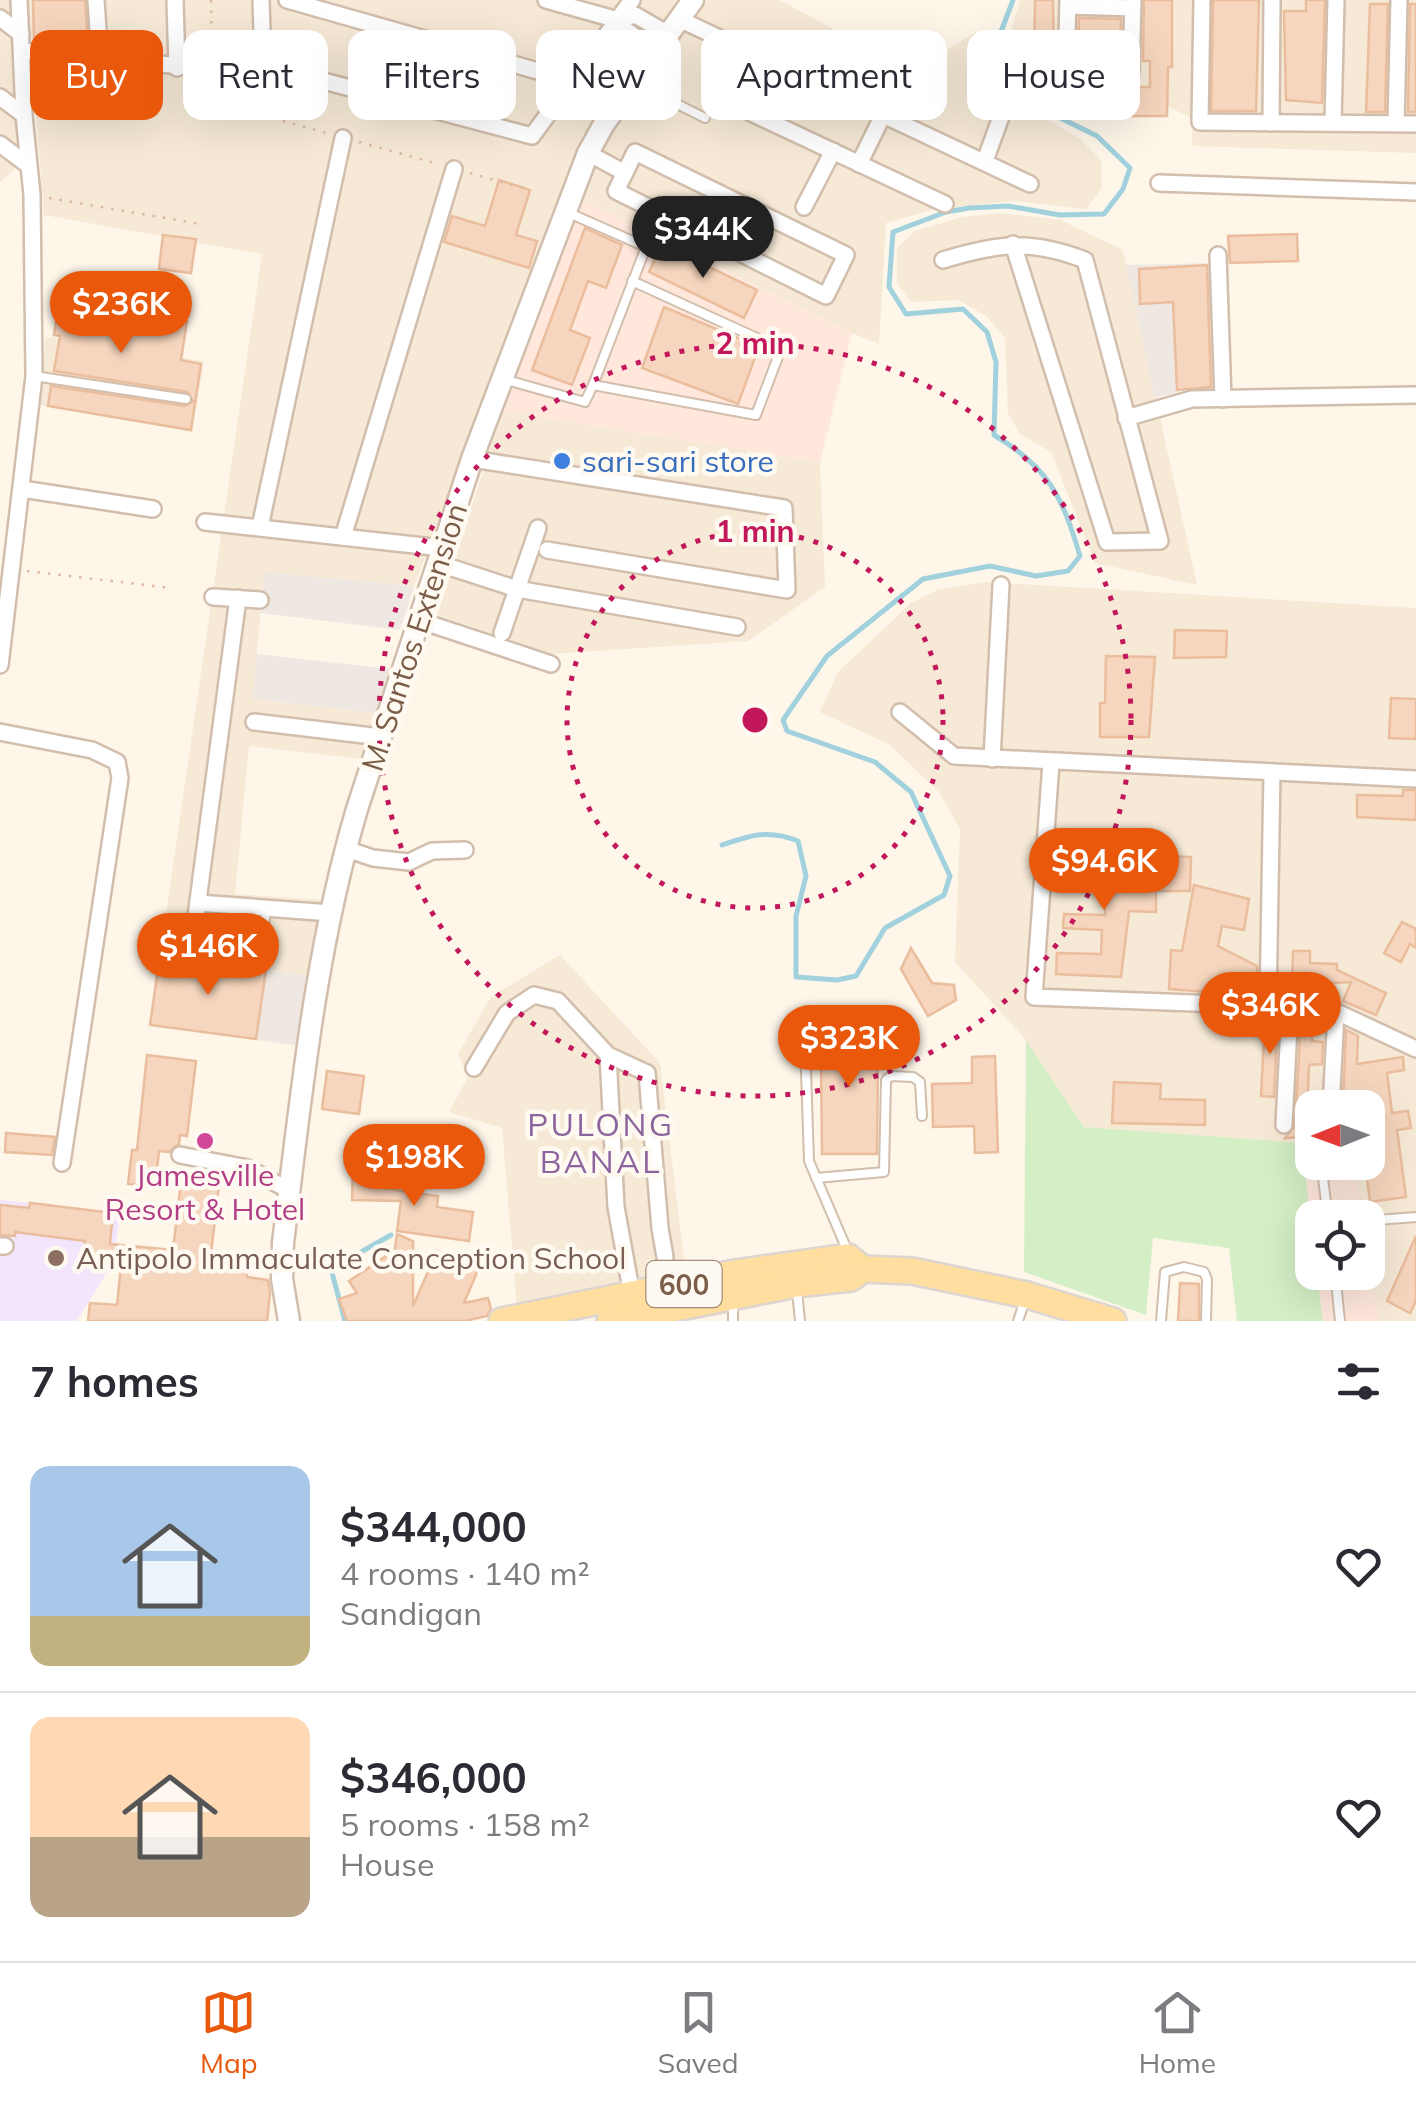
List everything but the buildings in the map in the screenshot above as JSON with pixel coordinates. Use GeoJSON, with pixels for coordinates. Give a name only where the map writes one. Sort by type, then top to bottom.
{"type":"FeatureCollection","features":[{"type":"Feature","properties":{"kind":"main road","name":"600"},"geometry":{"type":"LineString","coordinates":[[502,1321],[636,1310],[733,1309],[796,1284],[850,1278],[856,1263]]}},
{"type":"Feature","properties":{"kind":"main road","name":"600"},"geometry":{"type":"LineString","coordinates":[[610,1321],[736,1274],[856,1263],[1026,1295],[1114,1321]]}},
{"type":"Feature","properties":{"kind":"street"},"geometry":{"type":"LineString","coordinates":[[0,658],[34,376],[32,195],[19,0]]}},
{"type":"Feature","properties":{"kind":"street"},"geometry":{"type":"LineString","coordinates":[[96,0],[98,30]]}},
{"type":"Feature","properties":{"kind":"street"},"geometry":{"type":"LineString","coordinates":[[175,0],[177,68]]}},
{"type":"Feature","properties":{"kind":"street"},"geometry":{"type":"LineString","coordinates":[[261,0],[263,65],[532,136],[544,120]]}},
{"type":"Feature","properties":{"kind":"street"},"geometry":{"type":"LineString","coordinates":[[287,0],[536,71]]}},
{"type":"Feature","properties":{"kind":"street"},"geometry":{"type":"LineString","coordinates":[[546,0],[618,20],[635,14],[659,30]]}},
{"type":"Feature","properties":{"kind":"street"},"geometry":{"type":"LineString","coordinates":[[611,30],[632,0]]}},
{"type":"Feature","properties":{"kind":"street","name":"M. Santos Extension"},"geometry":{"type":"LineString","coordinates":[[671,30],[694,0]]}},
{"type":"Feature","properties":{"kind":"street"},"geometry":{"type":"LineString","coordinates":[[1202,0],[1200,122],[1416,124]]}},
{"type":"Feature","properties":{"kind":"street"},"geometry":{"type":"LineString","coordinates":[[1272,0],[1272,123]]}},
{"type":"Feature","properties":{"kind":"street"},"geometry":{"type":"LineString","coordinates":[[1333,123],[1336,0]]}},
{"type":"Feature","properties":{"kind":"street"},"geometry":{"type":"LineString","coordinates":[[1396,124],[1399,0]]}},
{"type":"Feature","properties":{"kind":"street"},"geometry":{"type":"LineString","coordinates":[[1068,3],[1132,4],[1131,71],[1066,69],[1068,3]]}},
{"type":"Feature","properties":{"kind":"street"},"geometry":{"type":"LineString","coordinates":[[0,18],[21,34]]}},
{"type":"Feature","properties":{"kind":"street"},"geometry":{"type":"LineString","coordinates":[[22,51],[30,52]]}},
{"type":"Feature","properties":{"kind":"street"},"geometry":{"type":"LineString","coordinates":[[163,67],[183,68]]}},
{"type":"Feature","properties":{"kind":"street"},"geometry":{"type":"LineString","coordinates":[[0,97],[24,115]]}},
{"type":"Feature","properties":{"kind":"street","name":"M. Santos Extension"},"geometry":{"type":"LineString","coordinates":[[289,1321],[282,1279],[309,1025],[346,849],[472,459],[588,153],[607,120]]}},
{"type":"Feature","properties":{"kind":"street"},"geometry":{"type":"LineString","coordinates":[[768,120],[946,204]]}},
{"type":"Feature","properties":{"kind":"street"},"geometry":{"type":"LineString","coordinates":[[859,164],[881,120]]}},
{"type":"Feature","properties":{"kind":"street"},"geometry":{"type":"LineString","coordinates":[[897,120],[1030,184]]}},
{"type":"Feature","properties":{"kind":"street"},"geometry":{"type":"LineString","coordinates":[[985,161],[1000,120]]}},
{"type":"Feature","properties":{"kind":"street"},"geometry":{"type":"LineString","coordinates":[[260,527],[343,138]]}},
{"type":"Feature","properties":{"kind":"street"},"geometry":{"type":"LineString","coordinates":[[0,144],[28,164]]}},
{"type":"Feature","properties":{"kind":"street"},"geometry":{"type":"LineString","coordinates":[[804,208],[832,151]]}},
{"type":"Feature","properties":{"kind":"street"},"geometry":{"type":"LineString","coordinates":[[635,152],[846,254],[826,296],[616,191],[625,173],[635,152]]}},
{"type":"Feature","properties":{"kind":"street"},"geometry":{"type":"LineString","coordinates":[[588,153],[625,173]]}},
{"type":"Feature","properties":{"kind":"street"},"geometry":{"type":"LineString","coordinates":[[343,538],[454,169]]}},
{"type":"Feature","properties":{"kind":"street"},"geometry":{"type":"LineString","coordinates":[[1159,183],[1416,192]]}},
{"type":"Feature","properties":{"kind":"street"},"geometry":{"type":"LineString","coordinates":[[943,260],[1013,244],[1050,246],[1085,260],[1160,542],[1107,542],[1013,244]]}},
{"type":"Feature","properties":{"kind":"street"},"geometry":{"type":"LineString","coordinates":[[1218,255],[1222,399]]}},
{"type":"Feature","properties":{"kind":"street"},"geometry":{"type":"LineString","coordinates":[[1126,418],[1192,399],[1416,396]]}},
{"type":"Feature","properties":{"kind":"street"},"geometry":{"type":"LineString","coordinates":[[472,459],[784,508],[787,590],[547,550]]}},
{"type":"Feature","properties":{"kind":"street"},"geometry":{"type":"LineString","coordinates":[[22,490],[153,509]]}},
{"type":"Feature","properties":{"kind":"street"},"geometry":{"type":"LineString","coordinates":[[0,505],[20,508]]}},
{"type":"Feature","properties":{"kind":"street"},"geometry":{"type":"LineString","coordinates":[[204,522],[343,538],[439,556],[516,589],[737,626]]}},
{"type":"Feature","properties":{"kind":"street"},"geometry":{"type":"LineString","coordinates":[[502,633],[538,528]]}},
{"type":"Feature","properties":{"kind":"street"},"geometry":{"type":"LineString","coordinates":[[992,759],[1002,586]]}},
{"type":"Feature","properties":{"kind":"street"},"geometry":{"type":"LineString","coordinates":[[214,597],[260,600]]}},
{"type":"Feature","properties":{"kind":"street"},"geometry":{"type":"LineString","coordinates":[[190,954],[238,598]]}},
{"type":"Feature","properties":{"kind":"street"},"geometry":{"type":"LineString","coordinates":[[418,620],[551,664]]}},
{"type":"Feature","properties":{"kind":"street"},"geometry":{"type":"LineString","coordinates":[[900,712],[954,756],[1416,780]]}},
{"type":"Feature","properties":{"kind":"street"},"geometry":{"type":"LineString","coordinates":[[254,722],[382,737]]}},
{"type":"Feature","properties":{"kind":"street"},"geometry":{"type":"LineString","coordinates":[[0,732],[92,750],[116,762],[120,778],[62,1163]]}},
{"type":"Feature","properties":{"kind":"street"},"geometry":{"type":"LineString","coordinates":[[1051,762],[1034,998],[1328,1008],[1416,1048]]}},
{"type":"Feature","properties":{"kind":"street"},"geometry":{"type":"LineString","coordinates":[[1268,1005],[1272,772]]}},
{"type":"Feature","properties":{"kind":"street"},"geometry":{"type":"LineString","coordinates":[[346,849],[373,858],[409,862],[432,851],[465,850]]}},
{"type":"Feature","properties":{"kind":"street"},"geometry":{"type":"LineString","coordinates":[[198,903],[331,913]]}},
{"type":"Feature","properties":{"kind":"street"},"geometry":{"type":"LineString","coordinates":[[474,1068],[506,1013],[534,995],[558,1001],[608,1055],[648,1072],[665,1257]]}},
{"type":"Feature","properties":{"kind":"street"},"geometry":{"type":"LineString","coordinates":[[1284,1125],[1290,1006]]}},
{"type":"Feature","properties":{"kind":"street"},"geometry":{"type":"LineString","coordinates":[[1332,1090],[1336,1012]]}},
{"type":"Feature","properties":{"kind":"street"},"geometry":{"type":"LineString","coordinates":[[608,1055],[616,1207],[636,1310]]}},
{"type":"Feature","properties":{"kind":"street"},"geometry":{"type":"LineString","coordinates":[[180,1155],[248,1168],[290,1191]]}},
{"type":"Feature","properties":{"kind":"lane"},"geometry":{"type":"LineString","coordinates":[[502,378],[585,402],[646,247],[565,211]]}},
{"type":"Feature","properties":{"kind":"lane"},"geometry":{"type":"LineString","coordinates":[[592,385],[756,415],[782,349],[632,281]]}},
{"type":"Feature","properties":{"kind":"lane"},"geometry":{"type":"LineString","coordinates":[[34,376],[186,399]]}},
{"type":"Feature","properties":{"kind":"lane"},"geometry":{"type":"LineString","coordinates":[[256,966],[268,907]]}},
{"type":"Feature","properties":{"kind":"lane"},"geometry":{"type":"LineString","coordinates":[[805,1041],[809,1161],[856,1263]]}},
{"type":"Feature","properties":{"kind":"lane"},"geometry":{"type":"LineString","coordinates":[[816,1178],[884,1172],[886,1080],[891,1076],[913,1077],[920,1082],[922,1116]]}},
{"type":"Feature","properties":{"kind":"lane"},"geometry":{"type":"LineString","coordinates":[[1385,1220],[1416,1218]]}},
{"type":"Feature","properties":{"kind":"lane"},"geometry":{"type":"LineString","coordinates":[[1161,1321],[1165,1272],[1184,1267],[1204,1272],[1207,1279],[1206,1321]]}},
{"type":"Feature","properties":{"kind":"lane"},"geometry":{"type":"LineString","coordinates":[[796,1284],[800,1321]]}},
{"type":"Feature","properties":{"kind":"lane"},"geometry":{"type":"LineString","coordinates":[[1337,1290],[1340,1321]]}},
{"type":"Feature","properties":{"kind":"lane"},"geometry":{"type":"LineString","coordinates":[[1018,1321],[1026,1295]]}},
{"type":"Feature","properties":{"kind":"path"},"geometry":{"type":"LineString","coordinates":[[211,0],[212,30]]}},
{"type":"Feature","properties":{"kind":"path"},"geometry":{"type":"LineString","coordinates":[[279,120],[530,190]]}},
{"type":"Feature","properties":{"kind":"path"},"geometry":{"type":"LineString","coordinates":[[32,195],[200,224]]}},
{"type":"Feature","properties":{"kind":"path"},"geometry":{"type":"LineString","coordinates":[[11,569],[171,588]]}},
{"type":"Feature","properties":{"kind":"shaded area"},"geometry":{"type":"Polygon","coordinates":[[[0,0],[10,0],[18,166],[0,182],[0,0]]]}},
{"type":"Feature","properties":{"kind":"shaded area"},"geometry":{"type":"Polygon","coordinates":[[[27,0],[682,0],[660,30],[536,30],[536,120],[595,120],[583,137],[414,586],[264,573],[253,699],[376,713],[362,759],[249,746],[235,894],[326,900],[312,976],[160,955],[262,254],[44,215],[36,120],[163,120],[163,30],[30,30],[30,38],[27,0]]]}},
{"type":"Feature","properties":{"kind":"shaded area"},"geometry":{"type":"Polygon","coordinates":[[[707,0],[779,0],[835,30],[701,30],[701,120],[947,120],[947,50],[967,37],[967,120],[1048,120],[1080,139],[1101,160],[1102,188],[1086,209],[1015,201],[935,209],[886,223],[879,344],[583,200],[600,153],[619,120],[681,120],[681,35],[707,0]]]}},
{"type":"Feature","properties":{"kind":"shaded area"},"geometry":{"type":"Polygon","coordinates":[[[1020,0],[1416,0],[1416,153],[1192,146],[1193,119],[1140,92],[1140,30],[1012,28],[1020,0]]]}},
{"type":"Feature","properties":{"kind":"shaded area"},"geometry":{"type":"Polygon","coordinates":[[[583,200],[852,333],[820,462],[502,411],[583,200]]]}},
{"type":"Feature","properties":{"kind":"shaded area"},"geometry":{"type":"Polygon","coordinates":[[[1002,213],[1060,220],[1123,250],[1197,585],[1095,563],[1051,452],[1020,434],[1008,413],[1005,338],[986,316],[959,300],[911,302],[897,283],[897,248],[915,231],[962,217],[1002,213]]]}},
{"type":"Feature","properties":{"kind":"shaded area"},"geometry":{"type":"Polygon","coordinates":[[[1212,263],[1218,390],[1190,389],[1155,398],[1126,265],[1212,263]]]}},
{"type":"Feature","properties":{"kind":"shaded area"},"geometry":{"type":"Polygon","coordinates":[[[46,337],[204,361],[192,432],[38,405],[46,337]]]}},
{"type":"Feature","properties":{"kind":"shaded area"},"geometry":{"type":"Polygon","coordinates":[[[502,411],[820,462],[825,587],[748,641],[550,654],[437,615],[502,411]]]}},
{"type":"Feature","properties":{"kind":"shaded area"},"geometry":{"type":"Polygon","coordinates":[[[264,572],[414,586],[400,630],[261,613],[264,572]]]}},
{"type":"Feature","properties":{"kind":"shaded area"},"geometry":{"type":"Polygon","coordinates":[[[985,582],[1416,608],[1416,1321],[1379,1321],[1374,1290],[1385,1290],[1385,1200],[1360,1200],[1357,1180],[1385,1180],[1385,1090],[1295,1090],[1295,1143],[1084,1127],[1026,1040],[955,962],[960,829],[939,792],[890,745],[820,712],[838,672],[911,603],[938,590],[985,582]]]}},
{"type":"Feature","properties":{"kind":"shaded area"},"geometry":{"type":"Polygon","coordinates":[[[257,654],[390,669],[376,713],[253,699],[257,654]]]}},
{"type":"Feature","properties":{"kind":"shaded area"},"geometry":{"type":"Polygon","coordinates":[[[160,955],[312,976],[301,1046],[150,1025],[160,955]]]}},
{"type":"Feature","properties":{"kind":"shaded area"},"geometry":{"type":"Polygon","coordinates":[[[560,955],[660,1063],[686,1276],[517,1308],[502,1128],[449,1112],[468,1077],[458,1054],[491,997],[560,955]]]}},
{"type":"Feature","properties":{"kind":"shaded area"},"geometry":{"type":"Polygon","coordinates":[[[1306,1180],[1357,1180],[1360,1200],[1308,1200],[1306,1180]]]}},
{"type":"Feature","properties":{"kind":"shaded area","name":"Antipolo Immaculate Conception School"},"geometry":{"type":"Polygon","coordinates":[[[0,1200],[120,1212],[107,1272],[77,1321],[0,1321],[0,1200]]]}},
{"type":"Feature","properties":{"kind":"shaded area"},"geometry":{"type":"Polygon","coordinates":[[[1319,1290],[1374,1290],[1379,1321],[1323,1321],[1319,1290]]]}},
{"type":"Feature","properties":{"kind":"green space"},"geometry":{"type":"Polygon","coordinates":[[[1026,1040],[1084,1127],[1295,1142],[1295,1180],[1306,1180],[1308,1200],[1295,1200],[1295,1290],[1319,1290],[1323,1321],[1237,1321],[1229,1248],[1153,1238],[1146,1315],[1024,1272],[1026,1040]]]}},
{"type":"Feature","properties":{"kind":"waterway"},"geometry":{"type":"LineString","coordinates":[[1002,30],[1013,0]]}},
{"type":"Feature","properties":{"kind":"waterway"},"geometry":{"type":"LineString","coordinates":[[722,845],[760,835],[798,841],[806,876],[796,916],[796,977],[837,980],[856,976],[885,928],[944,895],[950,876],[911,792],[875,762],[787,731],[783,720],[827,656],[923,579],[990,566],[1036,576],[1068,571],[1080,556],[1067,516],[1051,485],[1028,459],[994,435],[996,362],[987,332],[963,309],[906,314],[889,287],[893,232],[946,212],[1008,206],[1060,215],[1104,214],[1123,189],[1130,168],[1097,136],[1064,120]]}},
{"type":"Feature","properties":{"kind":"waterway"},"geometry":{"type":"LineString","coordinates":[[345,1321],[331,1269],[391,1235]]}},
{"type":"Feature","properties":{"kind":"place","name":"sari-sari store"},"geometry":{"type":"Point","coordinates":[562,461]}},
{"type":"Feature","properties":{"kind":"place","name":"Jamesville Resort & Hotel"},"geometry":{"type":"Point","coordinates":[205,1141]}},
{"type":"Feature","properties":{"kind":"place","name":"Antipolo Immaculate Conception School"},"geometry":{"type":"Point","coordinates":[56,1258]}},
{"type":"Feature","properties":{"kind":"district","name":"PULONG BANAL"},"geometry":{"type":"Point","coordinates":[601,1142]}}]}
